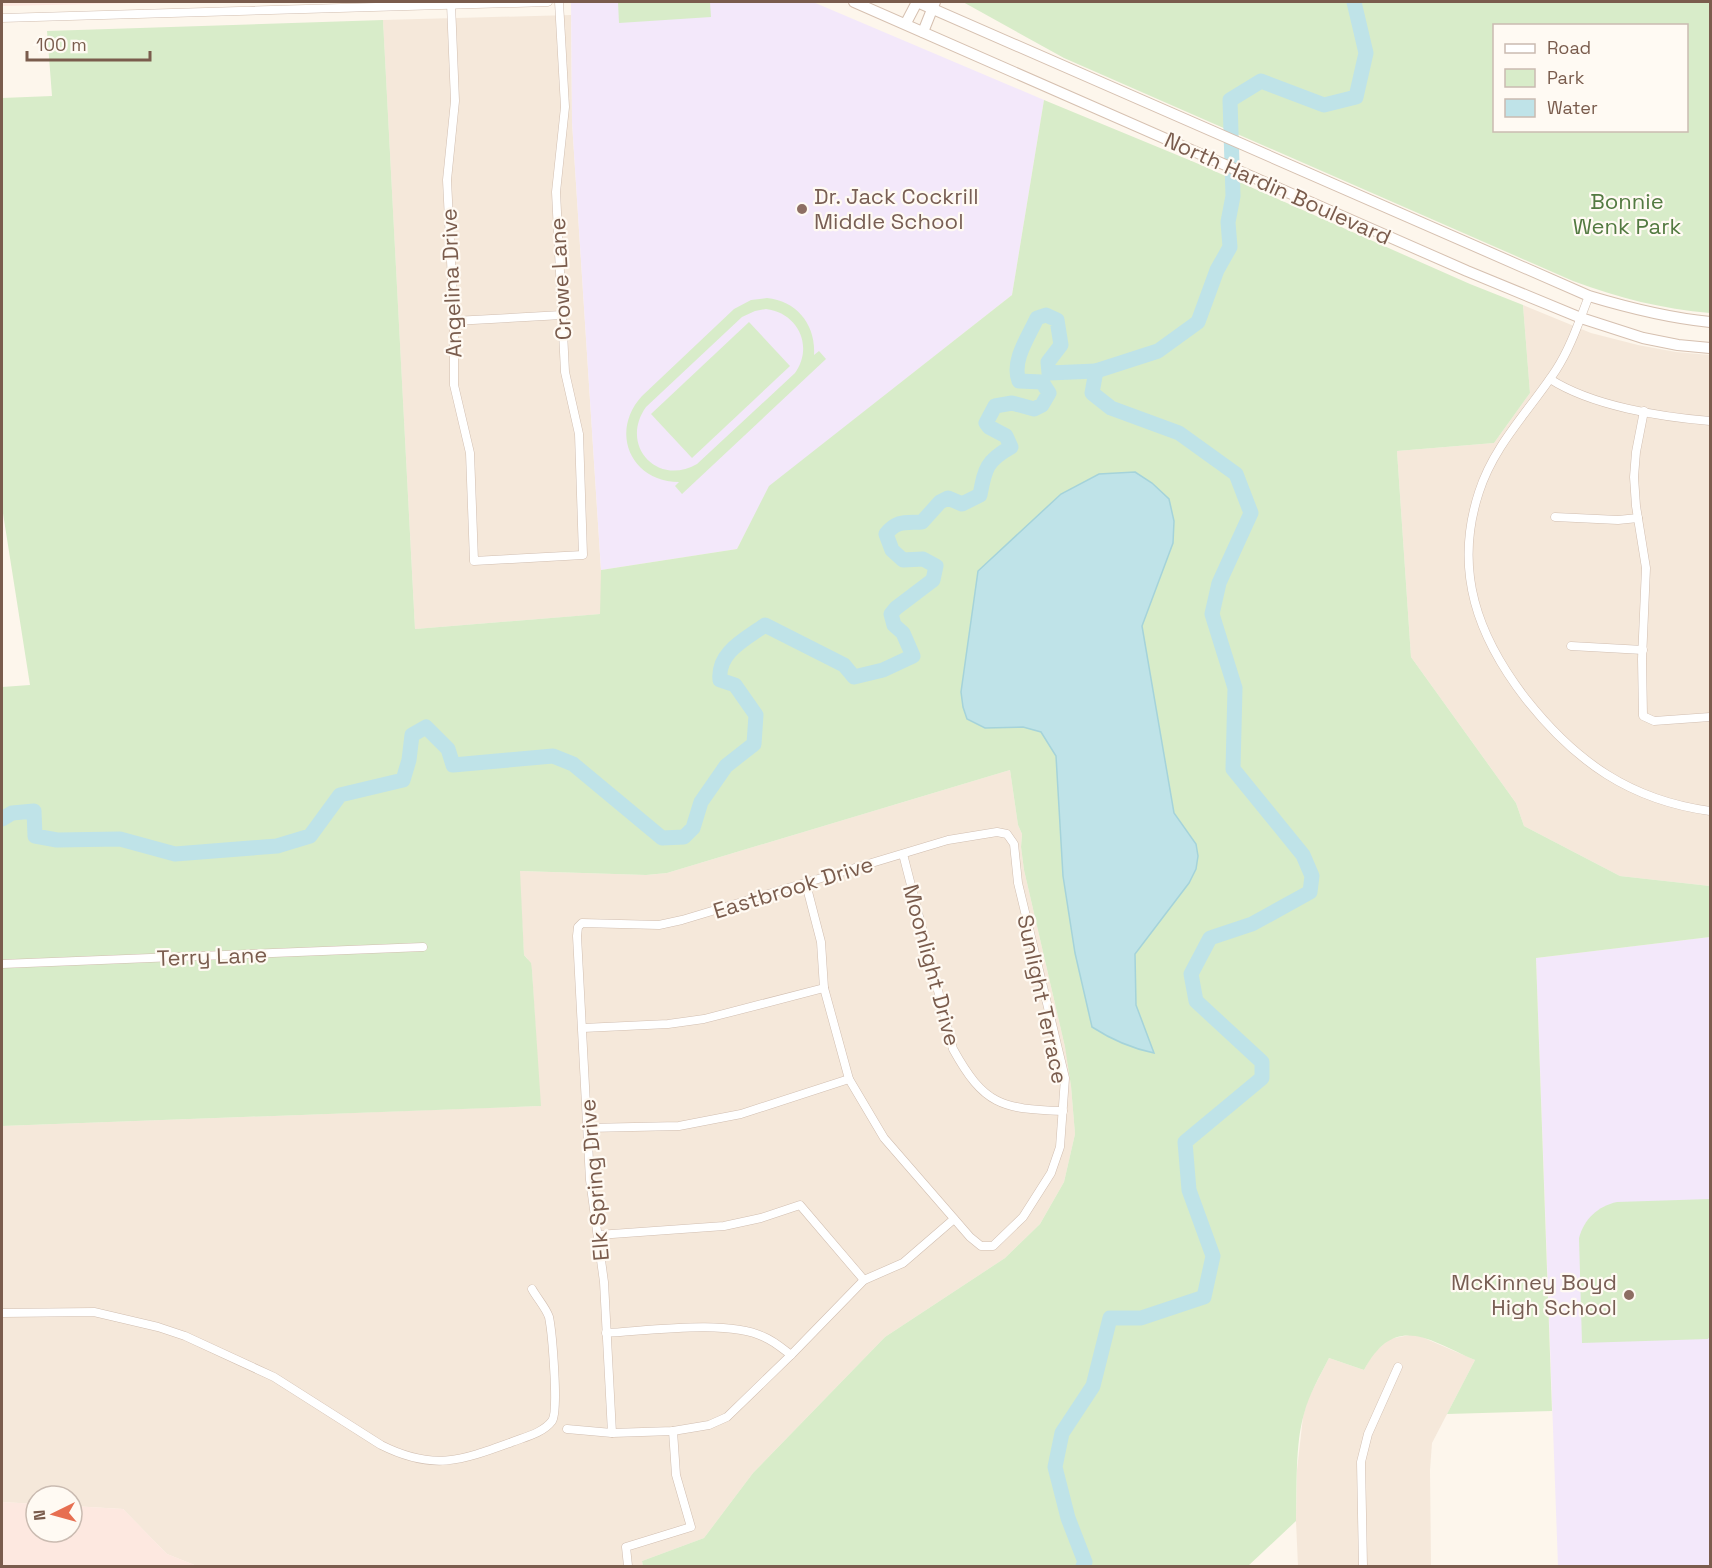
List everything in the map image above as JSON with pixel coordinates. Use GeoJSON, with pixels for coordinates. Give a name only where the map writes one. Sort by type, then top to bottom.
{"type":"FeatureCollection","features":[{"type":"Feature","properties":{"kind":"main road","name":"North Hardin Boulevard"},"geometry":{"type":"LineString","coordinates":[[854,2],[1467,271],[1581,318],[1643,338],[1710,348]]}},
{"type":"Feature","properties":{"kind":"main road","name":"North Hardin Boulevard"},"geometry":{"type":"LineString","coordinates":[[917,2],[934,5],[1589,296],[1632,309],[1710,322]]}},
{"type":"Feature","properties":{"kind":"main road"},"geometry":{"type":"LineString","coordinates":[[906,23],[917,2]]}},
{"type":"Feature","properties":{"kind":"main road"},"geometry":{"type":"LineString","coordinates":[[923,32],[934,5]]}},
{"type":"Feature","properties":{"kind":"street"},"geometry":{"type":"LineString","coordinates":[[2,18],[548,2]]}},
{"type":"Feature","properties":{"kind":"street","name":"Crowe Lane"},"geometry":{"type":"LineString","coordinates":[[474,561],[583,555],[579,434],[565,372],[556,192],[565,107],[559,2]]}},
{"type":"Feature","properties":{"kind":"street","name":"Angelina Drive"},"geometry":{"type":"LineString","coordinates":[[451,4],[455,101],[447,180],[454,321],[454,385],[470,453],[474,561]]}},
{"type":"Feature","properties":{"kind":"street"},"geometry":{"type":"LineString","coordinates":[[1589,296],[1567,351],[1550,379],[1499,448],[1483,480],[1474,507],[1470,534],[1469,563],[1475,604],[1496,657],[1548,727],[1582,759],[1635,791],[1671,804],[1710,812]]}},
{"type":"Feature","properties":{"kind":"street"},"geometry":{"type":"LineString","coordinates":[[454,321],[562,315]]}},
{"type":"Feature","properties":{"kind":"street"},"geometry":{"type":"LineString","coordinates":[[1550,379],[1567,390],[1644,411],[1710,421]]}},
{"type":"Feature","properties":{"kind":"street"},"geometry":{"type":"LineString","coordinates":[[1644,411],[1634,465],[1634,490],[1646,568],[1643,716],[1654,721],[1710,717]]}},
{"type":"Feature","properties":{"kind":"street"},"geometry":{"type":"LineString","coordinates":[[1555,517],[1618,520],[1638,518]]}},
{"type":"Feature","properties":{"kind":"street"},"geometry":{"type":"LineString","coordinates":[[1571,646],[1643,650]]}},
{"type":"Feature","properties":{"kind":"street","name":"Eastbrook Drive"},"geometry":{"type":"LineString","coordinates":[[578,927],[587,922],[659,925],[806,884],[948,840],[997,832],[1007,834]]}},
{"type":"Feature","properties":{"kind":"street","name":"Sunlight Terrace"},"geometry":{"type":"LineString","coordinates":[[954,1219],[981,1246],[993,1246],[1002,1240],[1023,1217],[1051,1173],[1060,1147],[1065,1078],[1018,883],[1014,844],[1007,834]]}},
{"type":"Feature","properties":{"kind":"street","name":"Moonlight Drive"},"geometry":{"type":"LineString","coordinates":[[903,854],[953,1049],[966,1072],[981,1091],[1000,1103],[1017,1108],[1063,1111]]}},
{"type":"Feature","properties":{"kind":"street"},"geometry":{"type":"LineString","coordinates":[[567,1429],[612,1433],[673,1431],[709,1425],[727,1417],[864,1280],[903,1263],[954,1219],[884,1138],[849,1079],[824,988],[821,942],[806,884]]}},
{"type":"Feature","properties":{"kind":"street","name":"Elk Spring Drive"},"geometry":{"type":"LineString","coordinates":[[578,927],[590,1180],[604,1282],[612,1433]]}},
{"type":"Feature","properties":{"kind":"street","name":"Terry Lane"},"geometry":{"type":"LineString","coordinates":[[2,964],[423,946]]}},
{"type":"Feature","properties":{"kind":"street"},"geometry":{"type":"LineString","coordinates":[[583,1028],[668,1024],[704,1019],[824,988]]}},
{"type":"Feature","properties":{"kind":"street"},"geometry":{"type":"LineString","coordinates":[[588,1128],[690,1124],[741,1114],[849,1079]]}},
{"type":"Feature","properties":{"kind":"street"},"geometry":{"type":"LineString","coordinates":[[598,1234],[724,1226],[761,1218],[800,1205],[864,1280]]}},
{"type":"Feature","properties":{"kind":"street"},"geometry":{"type":"LineString","coordinates":[[2,1313],[94,1312],[150,1324],[185,1336],[274,1377],[397,1454],[434,1461],[471,1457],[545,1428],[553,1419],[555,1388],[548,1315],[532,1290]]}},
{"type":"Feature","properties":{"kind":"street"},"geometry":{"type":"LineString","coordinates":[[606,1333],[715,1327],[738,1328],[764,1336],[791,1355]]}},
{"type":"Feature","properties":{"kind":"street"},"geometry":{"type":"LineString","coordinates":[[1364,1566],[1361,1462],[1368,1434],[1398,1367]]}},
{"type":"Feature","properties":{"kind":"street"},"geometry":{"type":"LineString","coordinates":[[628,1566],[626,1547],[691,1527],[676,1475],[673,1431]]}},
{"type":"Feature","properties":{"kind":"shaded area"},"geometry":{"type":"Polygon","coordinates":[[[2,2],[183,2],[2,6],[2,2]]]}},
{"type":"Feature","properties":{"kind":"shaded area","name":"Dr. Jack Cockrill Middle School"},"geometry":{"type":"Polygon","coordinates":[[[571,2],[813,2],[1044,100],[1012,295],[770,486],[737,549],[601,570],[572,122],[571,2]]]}},
{"type":"Feature","properties":{"kind":"shaded area"},"geometry":{"type":"Polygon","coordinates":[[[571,15],[572,122],[601,570],[601,614],[415,629],[383,20],[571,15]]]}},
{"type":"Feature","properties":{"kind":"shaded area"},"geometry":{"type":"Polygon","coordinates":[[[1523,305],[1591,333],[1638,345],[1710,355],[1710,886],[1620,876],[1524,826],[1516,803],[1411,657],[1397,451],[1494,443],[1530,393],[1523,305]]]}},
{"type":"Feature","properties":{"kind":"shaded area"},"geometry":{"type":"Polygon","coordinates":[[[1010,770],[1018,825],[1022,834],[1024,870],[1068,1060],[1075,1134],[1064,1182],[1040,1224],[1005,1258],[885,1337],[753,1473],[704,1538],[642,1561],[643,1566],[197,1566],[167,1554],[123,1509],[84,1507],[84,1484],[24,1484],[24,1503],[2,1502],[2,1126],[540,1106],[532,970],[524,955],[519,871],[646,875],[667,873],[1010,770]]]}},
{"type":"Feature","properties":{"kind":"shaded area","name":"McKinney Boyd High School"},"geometry":{"type":"Polygon","coordinates":[[[1710,937],[1710,1566],[1558,1566],[1536,958],[1710,937]]]}},
{"type":"Feature","properties":{"kind":"shaded area"},"geometry":{"type":"Polygon","coordinates":[[[1415,1334],[1475,1360],[1432,1443],[1431,1566],[1298,1566],[1297,1470],[1303,1417],[1308,1399],[1329,1358],[1364,1370],[1372,1355],[1389,1339],[1415,1334]]]}},
{"type":"Feature","properties":{"kind":"shaded area"},"geometry":{"type":"Polygon","coordinates":[[[2,1502],[24,1503],[24,1544],[84,1544],[84,1507],[123,1509],[167,1554],[197,1566],[2,1566],[2,1502]]]}},
{"type":"Feature","properties":{"kind":"green space"},"geometry":{"type":"Polygon","coordinates":[[[618,2],[710,2],[711,17],[619,23],[618,2]]]}},
{"type":"Feature","properties":{"kind":"green space","name":"Bonnie Wenk Park"},"geometry":{"type":"Polygon","coordinates":[[[963,2],[1710,2],[1710,313],[1641,302],[1573,281],[1064,58],[963,2]]]}},
{"type":"Feature","properties":{"kind":"green space"},"geometry":{"type":"Polygon","coordinates":[[[383,20],[415,629],[600,614],[601,570],[737,549],[769,486],[1012,295],[1044,100],[1194,162],[1470,284],[1523,305],[1530,393],[1494,443],[1397,451],[1411,657],[1516,803],[1524,826],[1620,876],[1710,886],[1710,937],[1536,958],[1552,1411],[1447,1414],[1475,1360],[1428,1339],[1401,1336],[1388,1341],[1376,1352],[1364,1370],[1329,1358],[1309,1399],[1301,1426],[1297,1467],[1296,1521],[1248,1566],[643,1566],[642,1561],[704,1538],[753,1473],[885,1337],[1005,1258],[1040,1224],[1064,1182],[1075,1134],[1071,1086],[1065,1047],[1024,870],[1022,834],[1018,825],[1010,770],[667,873],[646,875],[520,871],[524,955],[531,963],[532,970],[541,1106],[2,1126],[2,687],[30,685],[2,507],[2,98],[52,96],[47,31],[383,20]]]}},
{"type":"Feature","properties":{"kind":"green space"},"geometry":{"type":"Polygon","coordinates":[[[767,298],[778,300],[796,309],[812,334],[814,355],[819,351],[826,359],[682,494],[675,486],[679,482],[662,480],[648,474],[637,464],[630,452],[627,439],[627,425],[632,410],[642,396],[734,309],[751,300],[767,298]],[[766,309],[742,317],[646,407],[639,421],[637,435],[640,448],[646,458],[656,466],[668,470],[682,470],[697,464],[795,373],[801,363],[803,342],[794,324],[777,312],[766,309]]]}},
{"type":"Feature","properties":{"kind":"green space"},"geometry":{"type":"Polygon","coordinates":[[[749,322],[790,366],[692,458],[651,414],[749,322]]]}},
{"type":"Feature","properties":{"kind":"green space"},"geometry":{"type":"Polygon","coordinates":[[[1710,1199],[1710,1336],[1708,1339],[1582,1343],[1579,1238],[1588,1219],[1598,1210],[1617,1202],[1710,1199]]]}},
{"type":"Feature","properties":{"kind":"water"},"geometry":{"type":"Polygon","coordinates":[[[1135,472],[1152,483],[1169,499],[1174,521],[1173,543],[1142,626],[1174,813],[1196,844],[1198,856],[1196,869],[1189,883],[1135,954],[1136,1005],[1154,1053],[1122,1043],[1092,1027],[1075,953],[1063,876],[1056,756],[1041,732],[1023,727],[985,728],[967,719],[961,692],[978,571],[1061,494],[1099,474],[1135,472]]]}},
{"type":"Feature","properties":{"kind":"waterway"},"geometry":{"type":"LineString","coordinates":[[1083,1566],[1085,1562],[1068,1518],[1055,1467],[1062,1433],[1093,1386],[1110,1318],[1141,1318],[1204,1297],[1213,1256],[1189,1190],[1185,1142],[1262,1078],[1262,1062],[1196,1001],[1191,974],[1210,938],[1252,924],[1310,892],[1312,876],[1303,855],[1233,769],[1235,688],[1212,614],[1219,583],[1251,513],[1236,474],[1179,433],[1111,408],[1092,393],[1096,371],[1158,351],[1198,322],[1217,270],[1230,247],[1228,222],[1233,196],[1230,100],[1261,81],[1324,105],[1356,97],[1366,53],[1354,2]]}},
{"type":"Feature","properties":{"kind":"waterway"},"geometry":{"type":"LineString","coordinates":[[2,819],[12,813],[34,811],[35,836],[57,840],[120,839],[175,854],[277,846],[310,836],[340,795],[403,780],[409,760],[412,735],[426,727],[448,749],[453,765],[553,756],[573,764],[662,838],[684,837],[693,828],[701,802],[726,766],[754,744],[756,715],[735,685],[720,680],[723,662],[734,647],[765,625],[844,665],[854,677],[883,670],[913,656],[903,633],[894,625],[891,614],[933,580],[936,566],[923,559],[903,560],[892,550],[886,534],[898,524],[922,522],[940,502],[948,498],[962,504],[980,495],[988,466],[996,457],[1011,447],[1006,436],[986,423],[995,406],[1012,403],[1034,409],[1042,405],[1049,393],[1042,382],[1019,381],[1017,373],[1019,357],[1037,318],[1046,315],[1057,320],[1061,345],[1048,362],[1049,373],[1096,371]]}},
{"type":"Feature","properties":{"kind":"place","name":"Dr. Jack Cockrill Middle School"},"geometry":{"type":"Point","coordinates":[802,209]}},
{"type":"Feature","properties":{"kind":"place","name":"McKinney Boyd High School"},"geometry":{"type":"Point","coordinates":[1629,1295]}}]}
